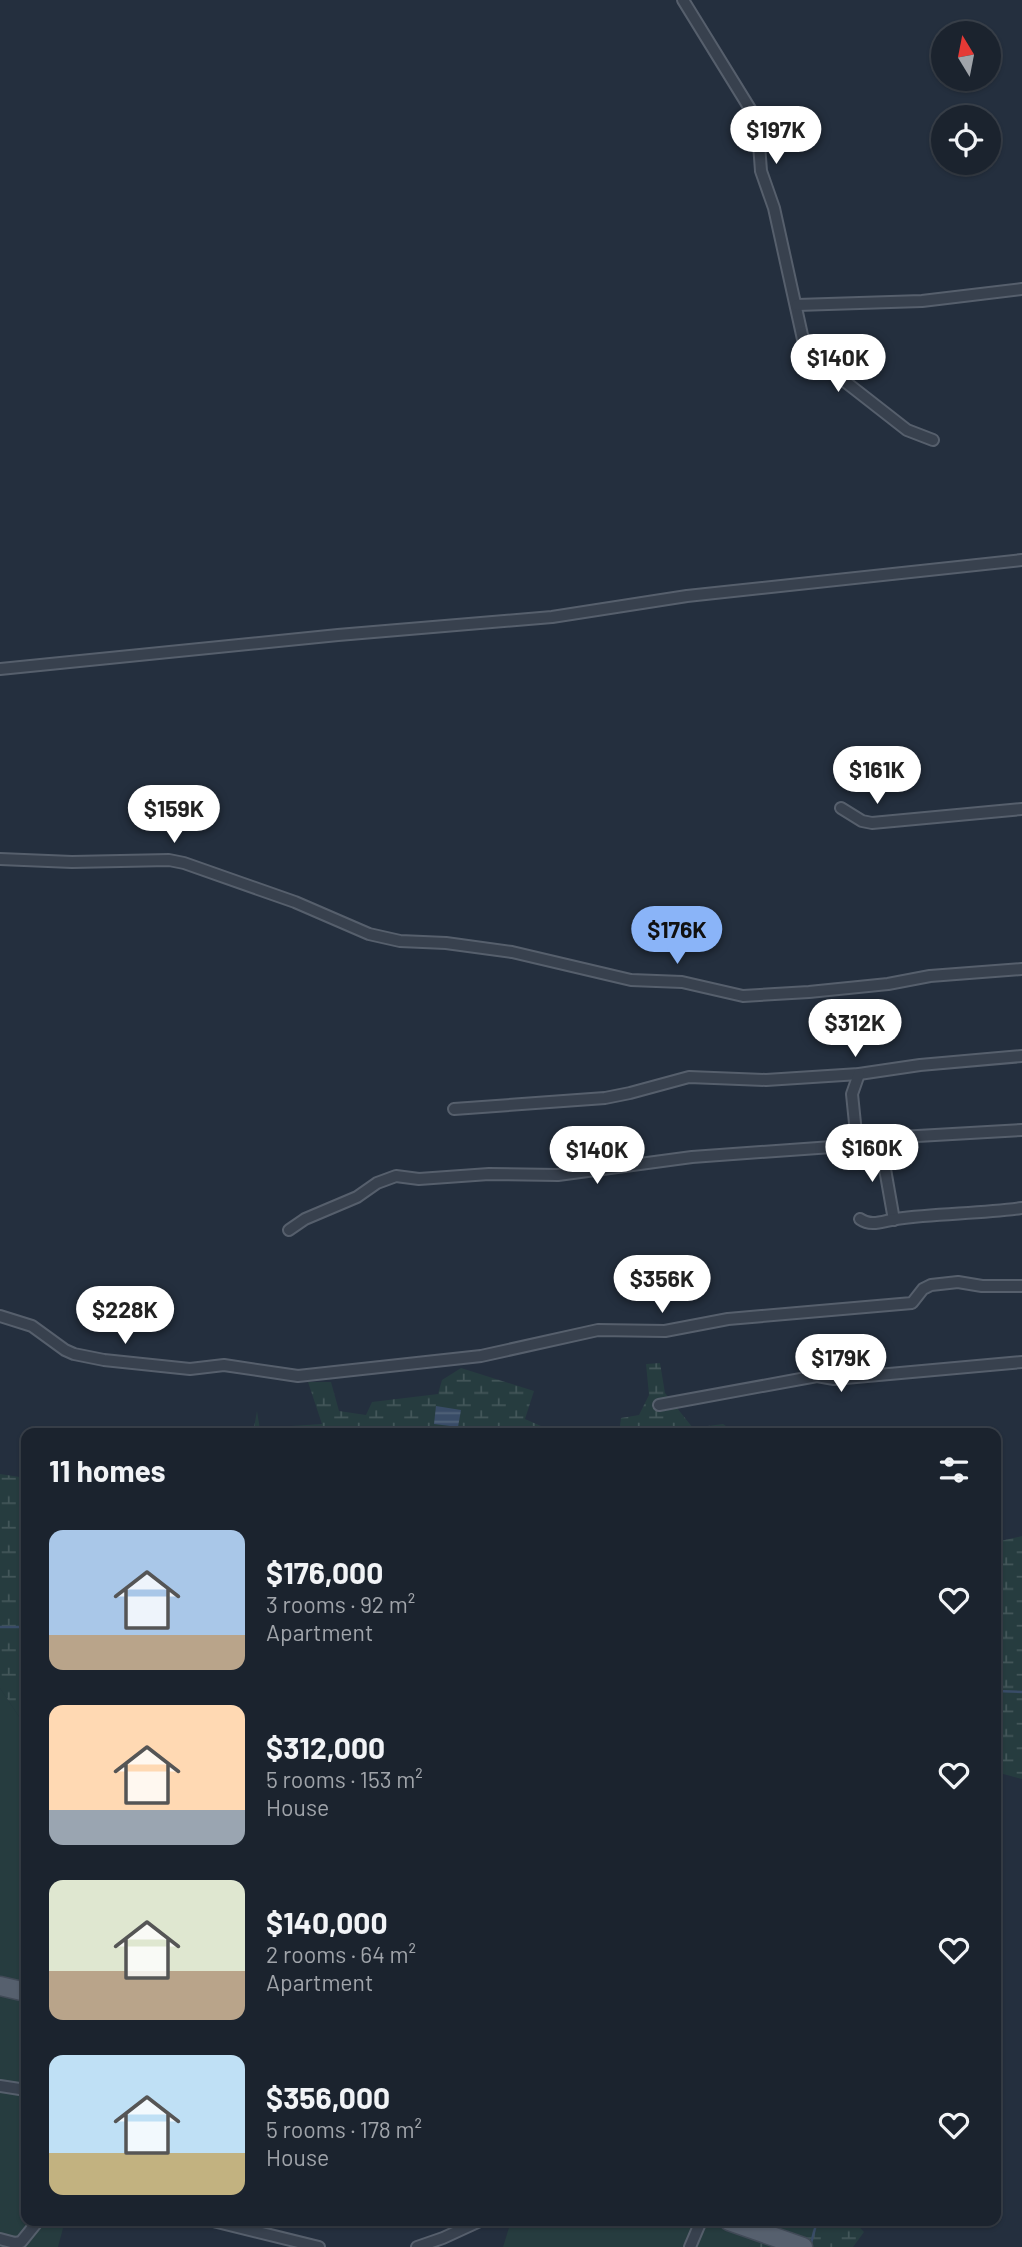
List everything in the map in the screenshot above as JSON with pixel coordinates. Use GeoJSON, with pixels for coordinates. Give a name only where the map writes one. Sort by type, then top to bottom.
{"type":"FeatureCollection","features":[{"type":"Feature","properties":{"kind":"main road"},"geometry":{"type":"LineString","coordinates":[[0,1986],[21,1991]]}},
{"type":"Feature","properties":{"kind":"main road"},"geometry":{"type":"LineString","coordinates":[[743,2226],[803,2247]]}},
{"type":"Feature","properties":{"kind":"street"},"geometry":{"type":"LineString","coordinates":[[683,0],[752,112],[761,171],[774,208],[803,339],[820,362],[907,430],[933,440]]}},
{"type":"Feature","properties":{"kind":"street"},"geometry":{"type":"LineString","coordinates":[[797,304],[922,301],[1022,289]]}},
{"type":"Feature","properties":{"kind":"street"},"geometry":{"type":"LineString","coordinates":[[0,670],[257,643],[552,617],[687,596],[1022,559]]}},
{"type":"Feature","properties":{"kind":"street"},"geometry":{"type":"LineString","coordinates":[[841,808],[862,821],[872,823],[1022,809]]}},
{"type":"Feature","properties":{"kind":"street"},"geometry":{"type":"LineString","coordinates":[[0,859],[72,863],[169,860],[295,902],[369,934],[400,942],[446,943],[512,952],[631,980],[682,982],[743,996],[809,992],[888,984],[930,976],[1022,969]]}},
{"type":"Feature","properties":{"kind":"street"},"geometry":{"type":"LineString","coordinates":[[454,1109],[605,1098],[633,1093],[687,1077],[766,1080],[859,1074],[920,1065],[1022,1056]]}},
{"type":"Feature","properties":{"kind":"street"},"geometry":{"type":"LineString","coordinates":[[857,1143],[852,1094],[859,1074]]}},
{"type":"Feature","properties":{"kind":"street"},"geometry":{"type":"LineString","coordinates":[[289,1230],[312,1216],[357,1197],[377,1183],[396,1176],[419,1179],[489,1174],[558,1175],[680,1158],[832,1147],[900,1137],[1022,1130]]}},
{"type":"Feature","properties":{"kind":"street"},"geometry":{"type":"LineString","coordinates":[[857,1143],[880,1158],[885,1169],[894,1220]]}},
{"type":"Feature","properties":{"kind":"street"},"geometry":{"type":"LineString","coordinates":[[860,1219],[868,1224],[931,1214],[995,1212],[1022,1208]]}},
{"type":"Feature","properties":{"kind":"street"},"geometry":{"type":"LineString","coordinates":[[0,1316],[32,1326],[74,1354],[104,1360],[190,1369],[220,1364],[298,1376],[481,1356],[598,1330],[665,1331],[728,1319],[912,1303],[926,1287],[952,1283],[1022,1286]]}},
{"type":"Feature","properties":{"kind":"street"},"geometry":{"type":"LineString","coordinates":[[659,1405],[817,1376],[834,1379],[1022,1362]]}},
{"type":"Feature","properties":{"kind":"street"},"geometry":{"type":"LineString","coordinates":[[0,2087],[21,2089]]}},
{"type":"Feature","properties":{"kind":"street"},"geometry":{"type":"LineString","coordinates":[[0,2239],[21,2242],[34,2226]]}},
{"type":"Feature","properties":{"kind":"street"},"geometry":{"type":"LineString","coordinates":[[229,2226],[287,2244],[319,2247]]}},
{"type":"Feature","properties":{"kind":"street"},"geometry":{"type":"LineString","coordinates":[[417,2247],[470,2226]]}},
{"type":"Feature","properties":{"kind":"street"},"geometry":{"type":"LineString","coordinates":[[690,2247],[699,2226]]}},
{"type":"Feature","properties":{"kind":"street"},"geometry":{"type":"LineString","coordinates":[[449,2247],[452,2235]]}},
{"type":"Feature","properties":{"kind":"green space"},"geometry":{"type":"Polygon","coordinates":[[[660,1363],[665,1393],[693,1428],[620,1428],[621,1418],[639,1415],[649,1395],[646,1364],[660,1363]]]}},
{"type":"Feature","properties":{"kind":"green space"},"geometry":{"type":"Polygon","coordinates":[[[461,1368],[534,1391],[525,1419],[546,1428],[290,1428],[322,1424],[308,1382],[331,1382],[339,1411],[366,1415],[372,1402],[438,1394],[442,1380],[461,1368]]]}},
{"type":"Feature","properties":{"kind":"green space"},"geometry":{"type":"Polygon","coordinates":[[[257,1411],[260,1428],[254,1428],[257,1411]]]}},
{"type":"Feature","properties":{"kind":"green space"},"geometry":{"type":"Polygon","coordinates":[[[723,1424],[729,1428],[693,1428],[723,1424]]]}},
{"type":"Feature","properties":{"kind":"green space"},"geometry":{"type":"Polygon","coordinates":[[[0,1474],[21,1477],[21,1720],[0,1688],[0,1474]]]}},
{"type":"Feature","properties":{"kind":"green space"},"geometry":{"type":"Polygon","coordinates":[[[1022,1536],[1022,1779],[1001,1773],[1001,1541],[1022,1536]]]}},
{"type":"Feature","properties":{"kind":"green space"},"geometry":{"type":"Polygon","coordinates":[[[0,1688],[21,1720],[21,2226],[64,2226],[58,2247],[0,2247],[0,1688]]]}},
{"type":"Feature","properties":{"kind":"green space"},"geometry":{"type":"Polygon","coordinates":[[[509,2226],[769,2226],[748,2247],[503,2247],[509,2226]]]}},
{"type":"Feature","properties":{"kind":"green space"},"geometry":{"type":"Polygon","coordinates":[[[769,2226],[859,2226],[864,2232],[853,2247],[748,2247],[769,2226]]]}},
{"type":"Feature","properties":{"kind":"water"},"geometry":{"type":"Polygon","coordinates":[[[436,1406],[461,1410],[458,1427],[434,1424],[436,1406]]]}},
{"type":"Feature","properties":{"kind":"waterway"},"geometry":{"type":"LineString","coordinates":[[0,1627],[21,1627]]}},
{"type":"Feature","properties":{"kind":"waterway"},"geometry":{"type":"LineString","coordinates":[[1001,1691],[1022,1692]]}},
{"type":"Feature","properties":{"kind":"waterway"},"geometry":{"type":"LineString","coordinates":[[810,2247],[816,2226]]}}]}
